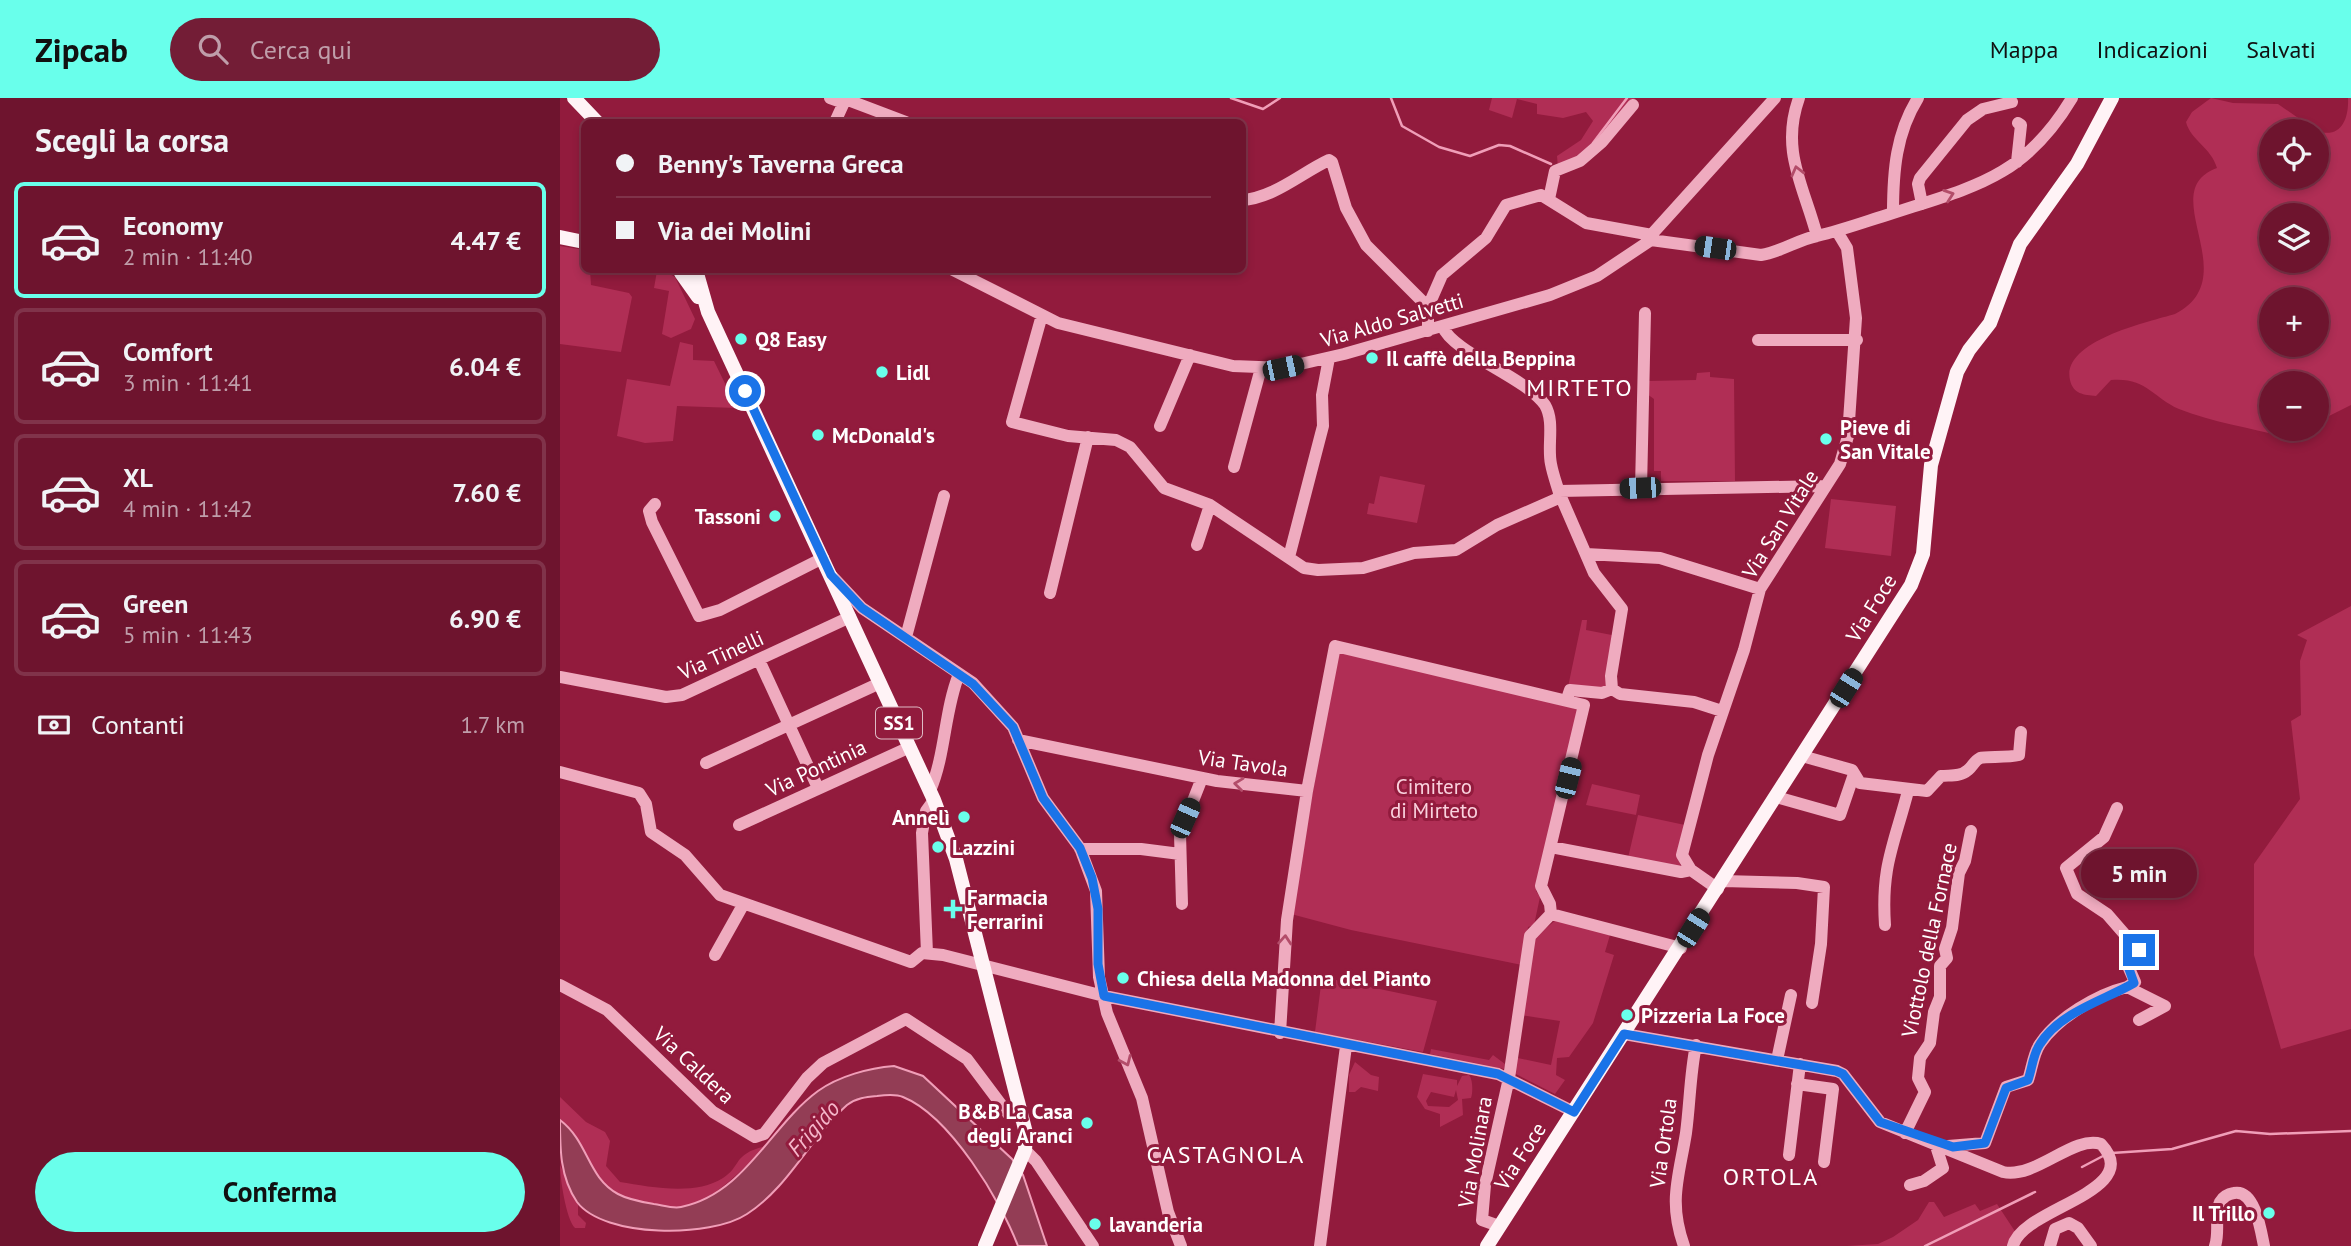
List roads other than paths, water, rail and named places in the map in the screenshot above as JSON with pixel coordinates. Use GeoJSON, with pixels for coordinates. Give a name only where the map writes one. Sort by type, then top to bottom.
{"type":"FeatureCollection","features":[{"type":"Feature","properties":{"kind":"main road"},"geometry":{"type":"LineString","coordinates":[[574,98],[594,119]]}},
{"type":"Feature","properties":{"kind":"main road","name":"Via Foce"},"geometry":{"type":"LineString","coordinates":[[1487,1246],[1681,947],[1920,567],[1931,465],[1957,372],[1969,349],[1990,323],[2020,244],[2077,164],[2112,98]]}},
{"type":"Feature","properties":{"kind":"main road"},"geometry":{"type":"LineString","coordinates":[[560,237],[581,241]]}},
{"type":"Feature","properties":{"kind":"main road","name":"SS1"},"geometry":{"type":"LineString","coordinates":[[687,273],[708,312],[932,796],[956,859],[1026,1133],[1024,1152]]}},
{"type":"Feature","properties":{"kind":"main road"},"geometry":{"type":"LineString","coordinates":[[985,1246],[1024,1152]]}},
{"type":"Feature","properties":{"kind":"street"},"geometry":{"type":"LineString","coordinates":[[830,98],[845,100],[898,119]]}},
{"type":"Feature","properties":{"kind":"street","name":"Via Aldo Salvetti"},"geometry":{"type":"LineString","coordinates":[[959,273],[1042,315],[1086,331],[1261,369],[1283,368],[1429,331],[1570,287],[1622,261],[1652,238],[1775,98]]}},
{"type":"Feature","properties":{"kind":"street"},"geometry":{"type":"LineString","coordinates":[[1799,98],[1791,141],[1803,197],[1817,236]]}},
{"type":"Feature","properties":{"kind":"street"},"geometry":{"type":"LineString","coordinates":[[1893,213],[1896,156],[1904,121],[1918,98]]}},
{"type":"Feature","properties":{"kind":"street"},"geometry":{"type":"LineString","coordinates":[[1429,331],[1428,307],[1442,275],[1486,238],[1506,205],[1541,195],[1586,223],[1652,238],[1761,255],[1776,253],[1817,236],[1838,233],[1996,177],[2017,162],[2057,124],[2072,98]]}},
{"type":"Feature","properties":{"kind":"street"},"geometry":{"type":"LineString","coordinates":[[836,119],[845,100]]}},
{"type":"Feature","properties":{"kind":"street"},"geometry":{"type":"LineString","coordinates":[[1922,204],[1918,184],[1920,178],[1967,120],[1983,108],[2012,102]]}},
{"type":"Feature","properties":{"kind":"street"},"geometry":{"type":"LineString","coordinates":[[1549,199],[1555,171],[1580,161],[1602,142],[1633,104]]}},
{"type":"Feature","properties":{"kind":"street"},"geometry":{"type":"LineString","coordinates":[[2017,162],[2021,125],[2018,123]]}},
{"type":"Feature","properties":{"kind":"street"},"geometry":{"type":"LineString","coordinates":[[1246,199],[1261,197],[1329,160],[1335,169],[1346,208],[1366,245],[1428,307]]}},
{"type":"Feature","properties":{"kind":"street","name":"Via San Vitale"},"geometry":{"type":"LineString","coordinates":[[1691,870],[1682,855],[1684,842],[1760,589],[1840,464],[1848,436],[1850,371],[1857,340],[1847,248],[1838,233]]}},
{"type":"Feature","properties":{"kind":"street"},"geometry":{"type":"LineString","coordinates":[[1640,488],[1645,313]]}},
{"type":"Feature","properties":{"kind":"street"},"geometry":{"type":"LineString","coordinates":[[1042,315],[1012,422],[1068,436],[1105,437],[1130,447],[1164,488],[1210,505],[1297,565],[1318,570],[1363,568],[1414,553],[1456,550],[1507,520],[1560,494],[1640,488],[1825,486]]}},
{"type":"Feature","properties":{"kind":"street"},"geometry":{"type":"LineString","coordinates":[[1443,327],[1449,338],[1489,362],[1542,402],[1549,420],[1551,464],[1560,494],[1600,583],[1622,609],[1611,676],[1612,690]]}},
{"type":"Feature","properties":{"kind":"street"},"geometry":{"type":"LineString","coordinates":[[1758,340],[1857,340]]}},
{"type":"Feature","properties":{"kind":"street"},"geometry":{"type":"LineString","coordinates":[[1160,426],[1190,355]]}},
{"type":"Feature","properties":{"kind":"street"},"geometry":{"type":"LineString","coordinates":[[1289,557],[1314,451],[1323,426],[1322,395],[1329,358]]}},
{"type":"Feature","properties":{"kind":"street"},"geometry":{"type":"LineString","coordinates":[[1234,467],[1261,369]]}},
{"type":"Feature","properties":{"kind":"street"},"geometry":{"type":"LineString","coordinates":[[1050,593],[1088,437]]}},
{"type":"Feature","properties":{"kind":"street"},"geometry":{"type":"LineString","coordinates":[[906,637],[944,496]]}},
{"type":"Feature","properties":{"kind":"street"},"geometry":{"type":"LineString","coordinates":[[655,504],[649,512],[652,522],[699,616],[720,610],[823,558]]}},
{"type":"Feature","properties":{"kind":"street"},"geometry":{"type":"LineString","coordinates":[[1197,545],[1210,505]]}},
{"type":"Feature","properties":{"kind":"street"},"geometry":{"type":"LineString","coordinates":[[1586,554],[1660,558],[1760,589]]}},
{"type":"Feature","properties":{"kind":"street"},"geometry":{"type":"LineString","coordinates":[[831,575],[862,608],[973,684],[1013,727],[1043,798],[1080,849],[1096,891],[1098,964],[1111,1025],[1142,1098],[1168,1212],[1181,1246]]}},
{"type":"Feature","properties":{"kind":"street","name":"Via Tinelli"},"geometry":{"type":"LineString","coordinates":[[560,677],[666,697],[692,691],[850,617]]}},
{"type":"Feature","properties":{"kind":"street"},"geometry":{"type":"LineString","coordinates":[[1307,792],[1335,646],[1580,702],[1585,709],[1542,886],[1550,904],[1551,914],[1681,947]]}},
{"type":"Feature","properties":{"kind":"street"},"geometry":{"type":"LineString","coordinates":[[759,660],[818,788]]}},
{"type":"Feature","properties":{"kind":"street"},"geometry":{"type":"LineString","coordinates":[[927,953],[922,833],[940,763],[951,693],[959,674]]}},
{"type":"Feature","properties":{"kind":"street"},"geometry":{"type":"LineString","coordinates":[[706,763],[880,683]]}},
{"type":"Feature","properties":{"kind":"street"},"geometry":{"type":"LineString","coordinates":[[1567,699],[1570,690],[1605,693],[1612,690],[1620,694],[1694,702],[1722,711]]}},
{"type":"Feature","properties":{"kind":"street"},"geometry":{"type":"LineString","coordinates":[[1802,756],[1852,770],[1860,783],[1927,792],[1941,776],[1956,776],[1968,771],[1977,759],[1989,757],[1998,760],[2019,755],[2021,732]]}},
{"type":"Feature","properties":{"kind":"street","name":"Via Tavola"},"geometry":{"type":"LineString","coordinates":[[1018,740],[1202,778],[1307,792],[1287,920],[1280,1033]]}},
{"type":"Feature","properties":{"kind":"street","name":"Via Pontinia"},"geometry":{"type":"LineString","coordinates":[[739,825],[910,747]]}},
{"type":"Feature","properties":{"kind":"street"},"geometry":{"type":"LineString","coordinates":[[560,772],[643,796],[650,828],[656,837],[685,855],[716,892],[743,905],[911,962],[927,953],[1104,996],[1508,1078],[1574,1112]]}},
{"type":"Feature","properties":{"kind":"street"},"geometry":{"type":"LineString","coordinates":[[1776,797],[1840,815],[1854,774]]}},
{"type":"Feature","properties":{"kind":"street"},"geometry":{"type":"LineString","coordinates":[[1182,904],[1180,834],[1202,778]]}},
{"type":"Feature","properties":{"kind":"street"},"geometry":{"type":"LineString","coordinates":[[1885,925],[1885,867],[1908,791]]}},
{"type":"Feature","properties":{"kind":"street"},"geometry":{"type":"LineString","coordinates":[[1935,1143],[1953,1147],[1984,1144],[1992,1132],[2006,1088],[2028,1080],[2038,1046],[2046,1036],[2062,1022],[2106,994],[2135,982],[2128,965],[2140,956],[2140,952],[2107,914],[2077,894],[2066,867],[2104,837],[2117,808]]}},
{"type":"Feature","properties":{"kind":"street","name":"Viottolo della Fornace"},"geometry":{"type":"LineString","coordinates":[[1905,1133],[1925,1092],[1918,1078],[1920,1058],[1930,1043],[1934,1012],[1940,997],[1940,966],[1947,958],[1945,949],[1952,928],[1959,873],[1965,861],[1971,831]]}},
{"type":"Feature","properties":{"kind":"street"},"geometry":{"type":"LineString","coordinates":[[1552,847],[1681,872],[1691,870],[1720,885],[1824,887],[1821,944],[1812,1003]]}},
{"type":"Feature","properties":{"kind":"street"},"geometry":{"type":"LineString","coordinates":[[1080,849],[1141,849],[1180,854]]}},
{"type":"Feature","properties":{"kind":"street"},"geometry":{"type":"LineString","coordinates":[[715,955],[725,931],[743,905]]}},
{"type":"Feature","properties":{"kind":"street","name":"Via Molinara"},"geometry":{"type":"LineString","coordinates":[[1499,1226],[1485,1222],[1482,1217],[1497,1121],[1508,1078],[1530,936],[1551,914]]}},
{"type":"Feature","properties":{"kind":"street","name":"Via Caldera"},"geometry":{"type":"LineString","coordinates":[[560,985],[607,1010],[713,1112],[755,1137],[764,1135],[807,1078],[823,1063],[906,1019],[967,1059],[1009,1115],[1022,1117]]}},
{"type":"Feature","properties":{"kind":"street"},"geometry":{"type":"LineString","coordinates":[[2127,986],[2165,1006],[2138,1020]]}},
{"type":"Feature","properties":{"kind":"street"},"geometry":{"type":"LineString","coordinates":[[1777,1060],[1791,995]]}},
{"type":"Feature","properties":{"kind":"street"},"geometry":{"type":"LineString","coordinates":[[1624,1034],[1696,1045],[1843,1074],[1880,1122],[2012,1174],[2096,1142],[2109,1156],[2109,1175],[2100,1184],[2022,1230],[2013,1246]]}},
{"type":"Feature","properties":{"kind":"street"},"geometry":{"type":"LineString","coordinates":[[1320,1246],[1346,1045]]}},
{"type":"Feature","properties":{"kind":"street","name":"Via Ortola"},"geometry":{"type":"LineString","coordinates":[[1684,1246],[1677,1225],[1674,1191],[1686,1133],[1696,1045]]}},
{"type":"Feature","properties":{"kind":"street"},"geometry":{"type":"LineString","coordinates":[[1789,1154],[1800,1064]]}},
{"type":"Feature","properties":{"kind":"street"},"geometry":{"type":"LineString","coordinates":[[1797,1084],[1833,1089],[1824,1162]]}},
{"type":"Feature","properties":{"kind":"street"},"geometry":{"type":"LineString","coordinates":[[1910,1185],[1924,1181],[1943,1168],[1935,1143]]}},
{"type":"Feature","properties":{"kind":"street"},"geometry":{"type":"LineString","coordinates":[[1024,1152],[1036,1161],[1093,1246]]}},
{"type":"Feature","properties":{"kind":"street"},"geometry":{"type":"LineString","coordinates":[[2215,1246],[2220,1203],[2224,1197],[2237,1192],[2246,1195],[2252,1204],[2264,1246]]}},
{"type":"Feature","properties":{"kind":"street"},"geometry":{"type":"LineString","coordinates":[[2050,1246],[2055,1229],[2069,1223],[2078,1228],[2091,1246]]}},
{"type":"Feature","properties":{"kind":"water","name":"Frigido"},"geometry":{"type":"Polygon","coordinates":[[[894,1066],[923,1076],[1012,1159],[1023,1175],[1047,1246],[1018,1246],[987,1184],[956,1141],[921,1107],[897,1095],[865,1097],[847,1105],[762,1203],[730,1222],[685,1230],[633,1228],[591,1214],[577,1202],[567,1183],[561,1152],[560,1120],[577,1138],[600,1178],[618,1194],[675,1208],[703,1200],[740,1174],[785,1122],[818,1091],[855,1074],[894,1066]]]}},
{"type":"Feature","properties":{"kind":"waterway"},"geometry":{"type":"LineString","coordinates":[[1231,98],[1263,109],[1280,98]]}},
{"type":"Feature","properties":{"kind":"waterway"},"geometry":{"type":"LineString","coordinates":[[1391,98],[1402,126],[1439,147],[1470,156],[1499,145],[1510,146],[1551,164]]}},
{"type":"Feature","properties":{"kind":"waterway"},"geometry":{"type":"LineString","coordinates":[[1593,143],[1627,98]]}},
{"type":"Feature","properties":{"kind":"waterway"},"geometry":{"type":"LineString","coordinates":[[2112,1153],[2172,1149],[2236,1131],[2270,1134],[2351,1131]]}},
{"type":"Feature","properties":{"kind":"waterway"},"geometry":{"type":"LineString","coordinates":[[2082,1167],[2103,1156]]}},
{"type":"Feature","properties":{"kind":"waterway"},"geometry":{"type":"LineString","coordinates":[[1925,1246],[2035,1192]]}},
{"type":"Feature","properties":{"kind":"place","name":"Q8 Easy"},"geometry":{"type":"Point","coordinates":[741,339]}},
{"type":"Feature","properties":{"kind":"place","name":"Il caffè della Beppina"},"geometry":{"type":"Point","coordinates":[1372,358]}},
{"type":"Feature","properties":{"kind":"place","name":"Lidl"},"geometry":{"type":"Point","coordinates":[882,372]}},
{"type":"Feature","properties":{"kind":"place","name":"McDonald's"},"geometry":{"type":"Point","coordinates":[818,435]}},
{"type":"Feature","properties":{"kind":"place","name":"Pieve di San Vitale"},"geometry":{"type":"Point","coordinates":[1826,439]}},
{"type":"Feature","properties":{"kind":"place","name":"Tassoni"},"geometry":{"type":"Point","coordinates":[775,516]}},
{"type":"Feature","properties":{"kind":"place","name":"Annelì"},"geometry":{"type":"Point","coordinates":[964,817]}},
{"type":"Feature","properties":{"kind":"place","name":"Lazzini"},"geometry":{"type":"Point","coordinates":[938,847]}},
{"type":"Feature","properties":{"kind":"place","name":"Farmacia Ferrarini"},"geometry":{"type":"Point","coordinates":[953,909]}},
{"type":"Feature","properties":{"kind":"place","name":"Chiesa della Madonna del Pianto"},"geometry":{"type":"Point","coordinates":[1123,978]}},
{"type":"Feature","properties":{"kind":"place","name":"Pizzeria La Foce"},"geometry":{"type":"Point","coordinates":[1627,1015]}},
{"type":"Feature","properties":{"kind":"place","name":"B&B La Casa degli Aranci"},"geometry":{"type":"Point","coordinates":[1087,1123]}},
{"type":"Feature","properties":{"kind":"place","name":"Il Trillo"},"geometry":{"type":"Point","coordinates":[2269,1213]}},
{"type":"Feature","properties":{"kind":"place","name":"lavanderia"},"geometry":{"type":"Point","coordinates":[1095,1224]}},
{"type":"Feature","properties":{"kind":"district","name":"MIRTETO"},"geometry":{"type":"Point","coordinates":[1580,387]}},
{"type":"Feature","properties":{"kind":"district","name":"CASTAGNOLA"},"geometry":{"type":"Point","coordinates":[1226,1154]}},
{"type":"Feature","properties":{"kind":"district","name":"ORTOLA"},"geometry":{"type":"Point","coordinates":[1771,1176]}},
{"type":"Feature","properties":{"kind":"park label","name":"Cimitero di Mirteto"},"geometry":{"type":"Point","coordinates":[1434,798]}}]}
